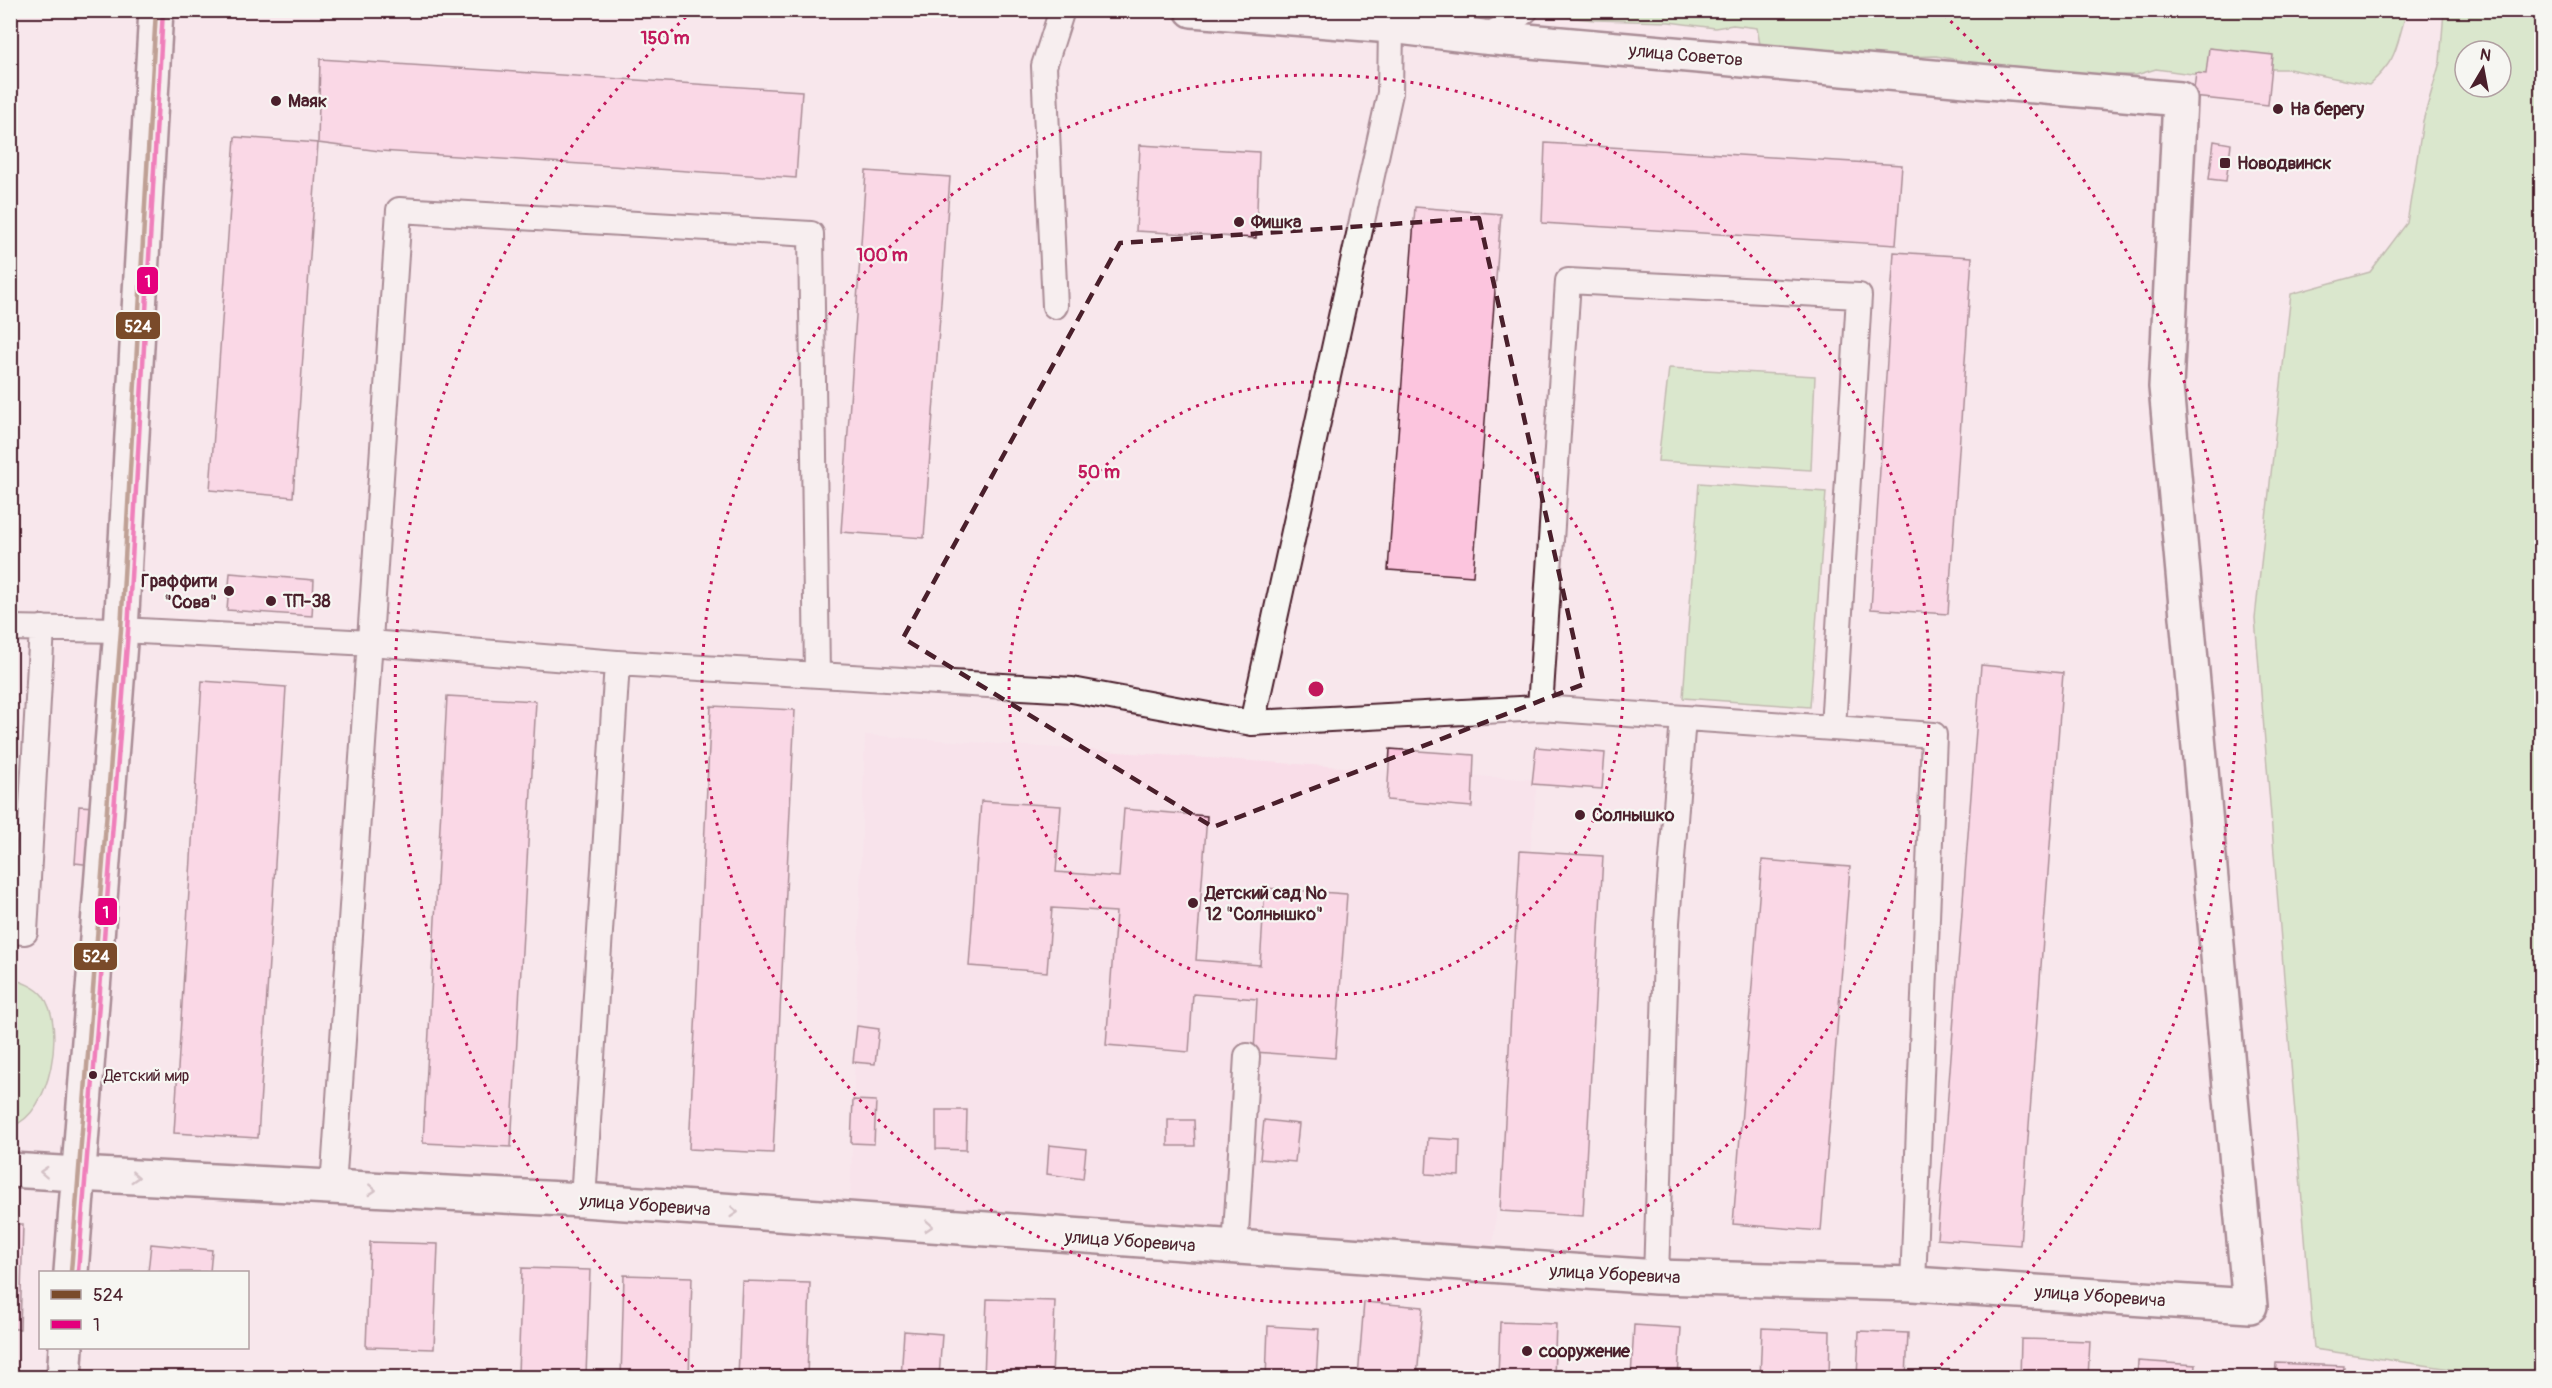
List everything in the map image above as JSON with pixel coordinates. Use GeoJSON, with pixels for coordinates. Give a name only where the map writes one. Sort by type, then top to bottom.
{"type":"FeatureCollection","features":[{"type":"Feature","properties":{"kind":"street"},"geometry":{"type":"LineString","coordinates":[[71,1271],[121,630],[156,10]]}},
{"type":"Feature","properties":{"kind":"street","name":"улица Советов"},"geometry":{"type":"LineString","coordinates":[[1192,10],[1391,26],[1484,38],[2180,99],[2166,387],[2250,1306]]}},
{"type":"Feature","properties":{"kind":"street","name":"улица Уборевича"},"geometry":{"type":"LineString","coordinates":[[10,1170],[583,1200],[1235,1249],[1656,1277],[1913,1284],[2250,1306]]}},
{"type":"Feature","properties":{"kind":"street"},"geometry":{"type":"LineString","coordinates":[[64,1377],[66,1349]]}},
{"type":"Feature","properties":{"kind":"lane"},"geometry":{"type":"LineString","coordinates":[[1055,306],[1044,66],[1062,10]]}},
{"type":"Feature","properties":{"kind":"lane"},"geometry":{"type":"LineString","coordinates":[[1484,38],[1504,27],[1526,10]]}},
{"type":"Feature","properties":{"kind":"lane"},"geometry":{"type":"LineString","coordinates":[[1252,723],[1389,93],[1391,26]]}},
{"type":"Feature","properties":{"kind":"lane"},"geometry":{"type":"LineString","coordinates":[[333,1188],[399,210],[811,234],[817,674]]}},
{"type":"Feature","properties":{"kind":"lane"},"geometry":{"type":"LineString","coordinates":[[1540,708],[1568,281],[1859,296],[1833,728]]}},
{"type":"Feature","properties":{"kind":"lane"},"geometry":{"type":"LineString","coordinates":[[10,931],[25,932],[42,627]]}},
{"type":"Feature","properties":{"kind":"lane"},"geometry":{"type":"LineString","coordinates":[[10,628],[121,630],[370,643],[617,663],[1072,690],[1252,723],[1540,708],[1934,735],[1913,1284]]}},
{"type":"Feature","properties":{"kind":"lane"},"geometry":{"type":"LineString","coordinates":[[583,1200],[617,663]]}},
{"type":"Feature","properties":{"kind":"lane"},"geometry":{"type":"LineString","coordinates":[[1656,1277],[1667,922],[1683,718]]}},
{"type":"Feature","properties":{"kind":"lane"},"geometry":{"type":"LineString","coordinates":[[1235,1249],[1247,1056]]}},
{"type":"Feature","properties":{"kind":"highlighted area"},"geometry":{"type":"Polygon","coordinates":[[[1479,218],[1584,684],[1213,827],[903,638],[1120,243],[1479,218]]]}},
{"type":"Feature","properties":{"kind":"shaded area","name":"Детский сад № 12 \"Солнышко\""},"geometry":{"type":"Polygon","coordinates":[[[865,735],[1537,780],[1493,1246],[850,1211],[865,735]]]}},
{"type":"Feature","properties":{"kind":"green space"},"geometry":{"type":"Polygon","coordinates":[[[1503,11],[2407,11],[2391,59],[2369,85],[2289,69],[2199,75],[2156,69],[2136,75],[2092,75],[2025,72],[1936,56],[1763,61],[1757,28],[1733,25],[1715,28],[1669,22],[1595,20],[1503,11]]]}},
{"type":"Feature","properties":{"kind":"green space"},"geometry":{"type":"Polygon","coordinates":[[[2444,11],[2541,11],[2541,1377],[2474,1377],[2465,1371],[2314,1349],[2255,618],[2291,294],[2370,272],[2407,223],[2423,121],[2440,62],[2444,11]]]}},
{"type":"Feature","properties":{"kind":"green space"},"geometry":{"type":"Polygon","coordinates":[[[1669,368],[1815,376],[1811,470],[1658,461],[1669,368]]]}},
{"type":"Feature","properties":{"kind":"green space"},"geometry":{"type":"Polygon","coordinates":[[[1699,483],[1826,492],[1810,707],[1683,698],[1699,483]]]}},
{"type":"Feature","properties":{"kind":"green space"},"geometry":{"type":"Polygon","coordinates":[[[11,979],[28,985],[43,996],[50,1010],[54,1047],[51,1068],[37,1105],[25,1118],[12,1126],[11,979]]]}},
{"type":"Feature","properties":{"kind":"building"},"geometry":{"type":"Polygon","coordinates":[[[2209,48],[2273,55],[2268,105],[2193,97],[2196,73],[2206,74],[2209,48]]]}},
{"type":"Feature","properties":{"kind":"building"},"geometry":{"type":"Polygon","coordinates":[[[320,59],[802,91],[796,178],[380,151],[318,143],[320,59]]]}},
{"type":"Feature","properties":{"kind":"building"},"geometry":{"type":"Polygon","coordinates":[[[235,137],[318,143],[293,497],[210,490],[235,137]]]}},
{"type":"Feature","properties":{"kind":"building"},"geometry":{"type":"Polygon","coordinates":[[[2214,141],[2231,144],[2226,181],[2209,179],[2214,141]]]}},
{"type":"Feature","properties":{"kind":"building"},"geometry":{"type":"Polygon","coordinates":[[[1545,143],[1902,165],[1896,245],[1542,223],[1545,143]]]}},
{"type":"Feature","properties":{"kind":"building"},"geometry":{"type":"Polygon","coordinates":[[[1140,145],[1259,152],[1256,238],[1136,231],[1140,145]]]}},
{"type":"Feature","properties":{"kind":"building"},"geometry":{"type":"Polygon","coordinates":[[[866,171],[950,177],[924,538],[841,532],[866,171]]]}},
{"type":"Feature","properties":{"kind":"building"},"geometry":{"type":"Polygon","coordinates":[[[1415,207],[1501,214],[1473,576],[1388,570],[1415,207]]]}},
{"type":"Feature","properties":{"kind":"building"},"geometry":{"type":"Polygon","coordinates":[[[1894,252],[1972,257],[1948,614],[1871,609],[1894,252]]]}},
{"type":"Feature","properties":{"kind":"building","name":"ТП-38"},"geometry":{"type":"Polygon","coordinates":[[[230,573],[314,580],[312,616],[227,610],[230,573]]]}},
{"type":"Feature","properties":{"kind":"building"},"geometry":{"type":"Polygon","coordinates":[[[1981,665],[2063,673],[2020,1245],[1937,1239],[1981,665]]]}},
{"type":"Feature","properties":{"kind":"building"},"geometry":{"type":"Polygon","coordinates":[[[202,681],[286,687],[258,1138],[174,1133],[202,681]]]}},
{"type":"Feature","properties":{"kind":"building"},"geometry":{"type":"Polygon","coordinates":[[[447,696],[536,701],[511,1147],[423,1143],[447,696]]]}},
{"type":"Feature","properties":{"kind":"building"},"geometry":{"type":"Polygon","coordinates":[[[711,706],[795,710],[773,1153],[689,1149],[711,706]]]}},
{"type":"Feature","properties":{"kind":"building"},"geometry":{"type":"Polygon","coordinates":[[[1536,747],[1605,753],[1602,789],[1532,784],[1536,747]]]}},
{"type":"Feature","properties":{"kind":"building"},"geometry":{"type":"Polygon","coordinates":[[[1390,749],[1474,755],[1472,807],[1387,800],[1390,749]]]}},
{"type":"Feature","properties":{"kind":"building"},"geometry":{"type":"Polygon","coordinates":[[[981,801],[1061,806],[1056,872],[1119,877],[1124,809],[1207,816],[1196,960],[1260,965],[1265,888],[1347,894],[1335,1058],[1254,1052],[1257,999],[1193,994],[1189,1052],[1106,1045],[1116,912],[1052,908],[1047,972],[969,966],[981,801]]]}},
{"type":"Feature","properties":{"kind":"building"},"geometry":{"type":"Polygon","coordinates":[[[79,806],[96,807],[92,865],[75,863],[79,806]]]}},
{"type":"Feature","properties":{"kind":"building"},"geometry":{"type":"Polygon","coordinates":[[[1520,851],[1603,856],[1583,1216],[1500,1211],[1520,851]]]}},
{"type":"Feature","properties":{"kind":"building"},"geometry":{"type":"Polygon","coordinates":[[[1762,860],[1850,867],[1821,1231],[1733,1224],[1762,860]]]}},
{"type":"Feature","properties":{"kind":"building"},"geometry":{"type":"Polygon","coordinates":[[[857,1026],[879,1029],[875,1064],[853,1062],[857,1026]]]}},
{"type":"Feature","properties":{"kind":"building"},"geometry":{"type":"Polygon","coordinates":[[[853,1100],[876,1101],[874,1144],[851,1143],[853,1100]]]}},
{"type":"Feature","properties":{"kind":"building"},"geometry":{"type":"Polygon","coordinates":[[[936,1110],[967,1110],[966,1150],[936,1149],[936,1110]]]}},
{"type":"Feature","properties":{"kind":"building"},"geometry":{"type":"Polygon","coordinates":[[[1168,1120],[1194,1120],[1195,1146],[1168,1146],[1168,1120]]]}},
{"type":"Feature","properties":{"kind":"building"},"geometry":{"type":"Polygon","coordinates":[[[1264,1120],[1299,1124],[1295,1162],[1260,1159],[1264,1120]]]}},
{"type":"Feature","properties":{"kind":"building"},"geometry":{"type":"Polygon","coordinates":[[[1428,1138],[1460,1140],[1459,1176],[1426,1174],[1428,1138]]]}},
{"type":"Feature","properties":{"kind":"building"},"geometry":{"type":"Polygon","coordinates":[[[1049,1145],[1086,1149],[1083,1179],[1047,1174],[1049,1145]]]}},
{"type":"Feature","properties":{"kind":"building"},"geometry":{"type":"Polygon","coordinates":[[[10,1224],[23,1224],[20,1329],[10,1329],[10,1224]]]}},
{"type":"Feature","properties":{"kind":"building"},"geometry":{"type":"Polygon","coordinates":[[[370,1242],[438,1244],[434,1349],[366,1347],[370,1242]]]}},
{"type":"Feature","properties":{"kind":"building"},"geometry":{"type":"Polygon","coordinates":[[[151,1244],[212,1250],[210,1271],[148,1271],[151,1244]]]}},
{"type":"Feature","properties":{"kind":"building"},"geometry":{"type":"Polygon","coordinates":[[[522,1268],[590,1270],[586,1375],[518,1373],[522,1268]]]}},
{"type":"Feature","properties":{"kind":"building"},"geometry":{"type":"Polygon","coordinates":[[[624,1275],[692,1277],[689,1378],[621,1378],[624,1275]]]}},
{"type":"Feature","properties":{"kind":"building"},"geometry":{"type":"Polygon","coordinates":[[[742,1281],[810,1283],[807,1378],[738,1378],[742,1281]]]}},
{"type":"Feature","properties":{"kind":"building"},"geometry":{"type":"Polygon","coordinates":[[[987,1299],[1055,1301],[1052,1378],[984,1378],[987,1299]]]}},
{"type":"Feature","properties":{"kind":"building"},"geometry":{"type":"Polygon","coordinates":[[[1364,1302],[1423,1307],[1417,1378],[1358,1377],[1364,1302]]]}},
{"type":"Feature","properties":{"kind":"building","name":"сооружение"},"geometry":{"type":"Polygon","coordinates":[[[1500,1322],[1556,1324],[1554,1378],[1498,1378],[1500,1322]]]}},
{"type":"Feature","properties":{"kind":"building"},"geometry":{"type":"Polygon","coordinates":[[[1634,1325],[1681,1328],[1678,1378],[1631,1378],[1634,1325]]]}},
{"type":"Feature","properties":{"kind":"building"},"geometry":{"type":"Polygon","coordinates":[[[1268,1326],[1319,1329],[1316,1378],[1266,1378],[1268,1326]]]}},
{"type":"Feature","properties":{"kind":"building"},"geometry":{"type":"Polygon","coordinates":[[[1762,1328],[1830,1331],[1829,1378],[1760,1378],[1762,1328]]]}},
{"type":"Feature","properties":{"kind":"building"},"geometry":{"type":"Polygon","coordinates":[[[904,1331],[942,1334],[939,1378],[901,1378],[904,1331]]]}},
{"type":"Feature","properties":{"kind":"building"},"geometry":{"type":"Polygon","coordinates":[[[1859,1331],[1908,1333],[1906,1378],[1857,1378],[1859,1331]]]}},
{"type":"Feature","properties":{"kind":"building"},"geometry":{"type":"Polygon","coordinates":[[[2021,1339],[2090,1341],[2088,1378],[2020,1378],[2021,1339]]]}},
{"type":"Feature","properties":{"kind":"building"},"geometry":{"type":"Polygon","coordinates":[[[2138,1361],[2196,1365],[2195,1378],[2137,1378],[2138,1361]]]}},
{"type":"Feature","properties":{"kind":"building"},"geometry":{"type":"Polygon","coordinates":[[[2276,1363],[2344,1366],[2343,1378],[2275,1378],[2276,1363]]]}},
{"type":"Feature","properties":{"kind":"transit line","name":"524"},"geometry":{"type":"LineString","coordinates":[[71,1271],[121,630],[156,10]]}},
{"type":"Feature","properties":{"kind":"transit line","name":"1"},"geometry":{"type":"LineString","coordinates":[[78,1271],[128,631],[163,10]]}},
{"type":"Feature","properties":{"kind":"place","name":"Маяк"},"geometry":{"type":"Point","coordinates":[276,101]}},
{"type":"Feature","properties":{"kind":"place","name":"На берегу"},"geometry":{"type":"Point","coordinates":[2278,109]}},
{"type":"Feature","properties":{"kind":"place","name":"Новодвинск"},"geometry":{"type":"Point","coordinates":[2225,163]}},
{"type":"Feature","properties":{"kind":"place","name":"Фишка"},"geometry":{"type":"Point","coordinates":[1239,222]}},
{"type":"Feature","properties":{"kind":"place","name":"Граффити \"Сова\""},"geometry":{"type":"Point","coordinates":[229,591]}},
{"type":"Feature","properties":{"kind":"place","name":"ТП-38"},"geometry":{"type":"Point","coordinates":[271,601]}},
{"type":"Feature","properties":{"kind":"place","name":"Солнышко"},"geometry":{"type":"Point","coordinates":[1580,815]}},
{"type":"Feature","properties":{"kind":"place","name":"Детский сад № 12 \"Солнышко\""},"geometry":{"type":"Point","coordinates":[1193,903]}},
{"type":"Feature","properties":{"kind":"place","name":"Детский мир"},"geometry":{"type":"Point","coordinates":[93,1075]}},
{"type":"Feature","properties":{"kind":"place","name":"сооружение"},"geometry":{"type":"Point","coordinates":[1527,1351]}}]}
